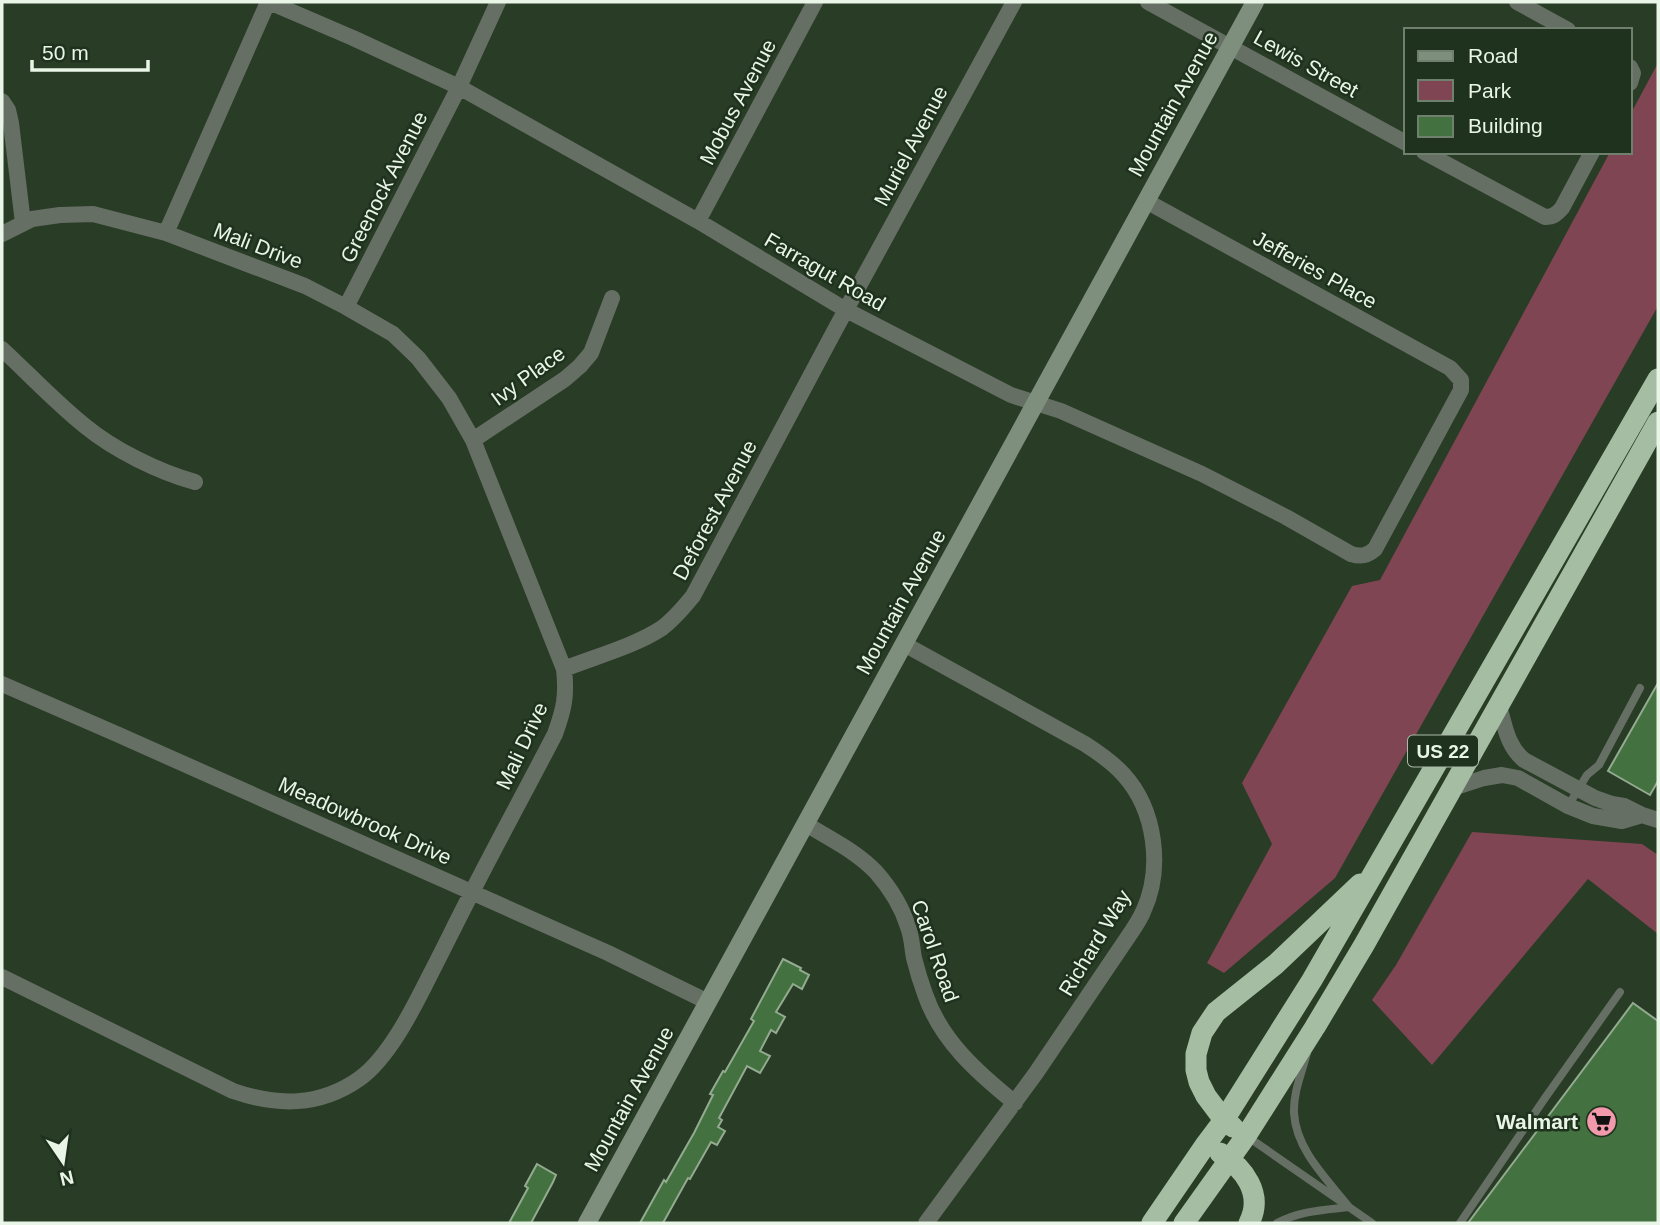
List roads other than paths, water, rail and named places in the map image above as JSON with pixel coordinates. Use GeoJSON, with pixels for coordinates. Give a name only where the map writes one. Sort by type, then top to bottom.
{"type":"FeatureCollection","features":[{"type":"Feature","properties":{"kind":"highway","name":"US 22"},"geometry":{"type":"LineString","coordinates":[[1152,1223],[1224,1121],[1312,980],[1658,379]]}},
{"type":"Feature","properties":{"kind":"highway","name":"US 22"},"geometry":{"type":"LineString","coordinates":[[1184,1223],[1246,1136],[1315,1027],[1453,788],[1658,422]]}},
{"type":"Feature","properties":{"kind":"highway"},"geometry":{"type":"LineString","coordinates":[[1246,1136],[1224,1121],[1199,1082],[1196,1054],[1202,1033],[1216,1012],[1276,964],[1376,869]]}},
{"type":"Feature","properties":{"kind":"highway"},"geometry":{"type":"LineString","coordinates":[[1206,1144],[1244,1172],[1255,1202],[1250,1223]]}},
{"type":"Feature","properties":{"kind":"street","name":"Farragut Road"},"geometry":{"type":"LineString","coordinates":[[269,2],[459,87],[698,221],[846,310],[1011,395],[1060,411],[1202,474],[1351,554],[1368,555]]}},
{"type":"Feature","properties":{"kind":"street"},"geometry":{"type":"LineString","coordinates":[[166,233],[269,2]]}},
{"type":"Feature","properties":{"kind":"street","name":"Greenock Avenue"},"geometry":{"type":"LineString","coordinates":[[345,307],[459,87],[498,2]]}},
{"type":"Feature","properties":{"kind":"street","name":"Mobus Avenue"},"geometry":{"type":"LineString","coordinates":[[698,221],[815,2]]}},
{"type":"Feature","properties":{"kind":"street","name":"Muriel Avenue"},"geometry":{"type":"LineString","coordinates":[[846,310],[1014,2]]}},
{"type":"Feature","properties":{"kind":"street","name":"Lewis Street"},"geometry":{"type":"LineString","coordinates":[[1148,2],[1404,142]]}},
{"type":"Feature","properties":{"kind":"street","name":"Mountain Avenue"},"geometry":{"type":"LineString","coordinates":[[587,1223],[1255,2]]}},
{"type":"Feature","properties":{"kind":"street"},"geometry":{"type":"LineString","coordinates":[[1517,2],[1563,28]]}},
{"type":"Feature","properties":{"kind":"street"},"geometry":{"type":"LineString","coordinates":[[2,101],[8,110],[11,123],[23,223]]}},
{"type":"Feature","properties":{"kind":"street"},"geometry":{"type":"LineString","coordinates":[[1428,154],[1545,217],[1556,214],[1562,208],[1591,154]]}},
{"type":"Feature","properties":{"kind":"street","name":"Jefferies Place"},"geometry":{"type":"LineString","coordinates":[[1146,201],[1450,368],[1461,380],[1461,390],[1375,550],[1368,555]]}},
{"type":"Feature","properties":{"kind":"street","name":"Mali Drive"},"geometry":{"type":"LineString","coordinates":[[2,234],[32,219],[93,214],[166,233],[305,286],[393,334],[418,358],[449,398],[473,440],[564,669],[566,690],[564,708],[555,734],[409,1016],[376,1063],[362,1078],[341,1090],[304,1100],[281,1102],[256,1099],[233,1091],[2,977]]}},
{"type":"Feature","properties":{"kind":"street","name":"Ivy Place"},"geometry":{"type":"LineString","coordinates":[[473,440],[565,379],[580,366],[591,353],[612,298]]}},
{"type":"Feature","properties":{"kind":"street","name":"Deforest Avenue"},"geometry":{"type":"LineString","coordinates":[[564,669],[643,639],[663,627],[694,596],[846,310]]}},
{"type":"Feature","properties":{"kind":"street"},"geometry":{"type":"LineString","coordinates":[[2,349],[86,427],[131,456],[179,478],[195,482]]}},
{"type":"Feature","properties":{"kind":"street","name":"Richard Way"},"geometry":{"type":"LineString","coordinates":[[904,644],[1108,759],[1125,776],[1140,798],[1154,847],[1150,892],[1143,912],[1125,942],[1015,1103],[926,1223]]}},
{"type":"Feature","properties":{"kind":"street","name":"Meadowbrook Drive"},"geometry":{"type":"LineString","coordinates":[[2,684],[608,953],[708,1002]]}},
{"type":"Feature","properties":{"kind":"street"},"geometry":{"type":"LineString","coordinates":[[1499,706],[1510,743],[1524,760],[1578,790],[1658,820]]}},
{"type":"Feature","properties":{"kind":"street"},"geometry":{"type":"LineString","coordinates":[[1453,788],[1502,775],[1518,778],[1568,806],[1597,817],[1622,821],[1642,815]]}},
{"type":"Feature","properties":{"kind":"street","name":"Carol Road"},"geometry":{"type":"LineString","coordinates":[[806,824],[859,856],[884,883],[902,911],[925,996],[939,1024],[964,1059],[1015,1103]]}},
{"type":"Feature","properties":{"kind":"lane"},"geometry":{"type":"LineString","coordinates":[[1568,806],[1587,775],[1599,765],[1640,688]]}},
{"type":"Feature","properties":{"kind":"lane"},"geometry":{"type":"LineString","coordinates":[[1597,817],[1602,800]]}},
{"type":"Feature","properties":{"kind":"lane"},"geometry":{"type":"LineString","coordinates":[[1460,1223],[1620,992]]}},
{"type":"Feature","properties":{"kind":"lane"},"geometry":{"type":"LineString","coordinates":[[1315,1027],[1296,1091],[1294,1111],[1306,1151],[1349,1207]]}},
{"type":"Feature","properties":{"kind":"lane"},"geometry":{"type":"LineString","coordinates":[[1246,1136],[1372,1223]]}},
{"type":"Feature","properties":{"kind":"lane"},"geometry":{"type":"LineString","coordinates":[[1277,1223],[1296,1214],[1349,1207]]}},
{"type":"Feature","properties":{"kind":"place","name":"Walmart"},"geometry":{"type":"Point","coordinates":[1601,1122]}}]}
